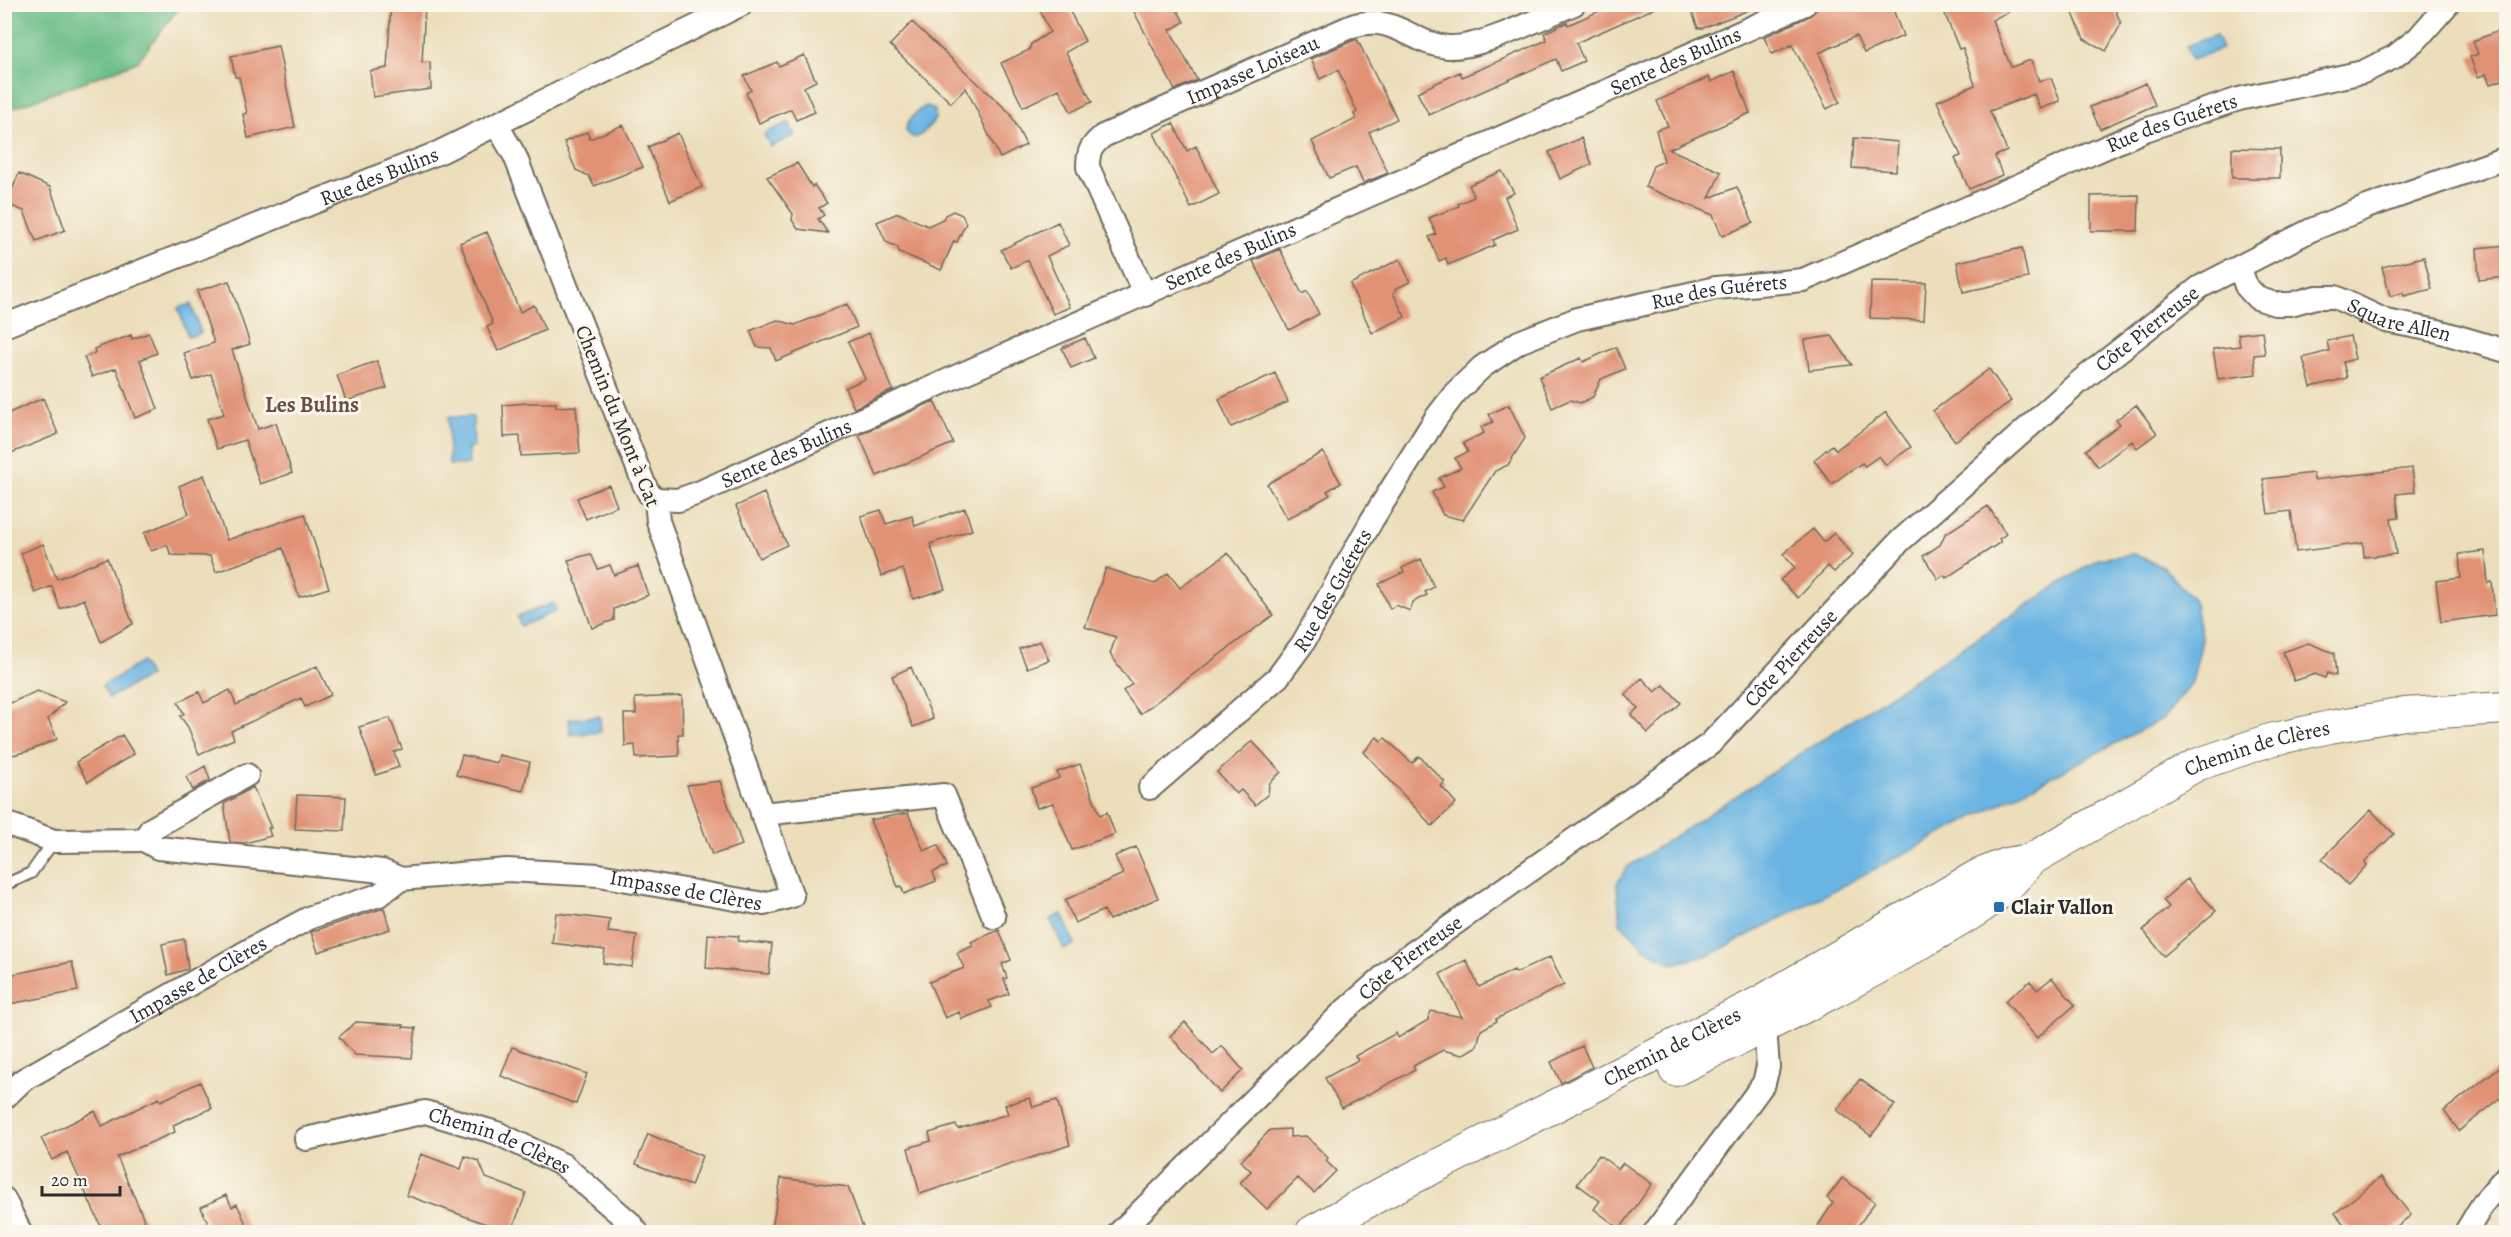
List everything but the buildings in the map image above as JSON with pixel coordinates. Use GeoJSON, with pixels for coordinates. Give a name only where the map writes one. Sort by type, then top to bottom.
{"type":"FeatureCollection","features":[{"type":"Feature","properties":{"kind":"street","name":"Rue des Bulins"},"geometry":{"type":"LineString","coordinates":[[4,326],[440,152],[742,4]]}},
{"type":"Feature","properties":{"kind":"street","name":"Impasse Loiseau"},"geometry":{"type":"LineString","coordinates":[[1145,295],[1088,167],[1088,154],[1092,145],[1103,136],[1368,21],[1382,22],[1433,44],[1448,47],[1461,46],[1479,42],[1574,4]]}},
{"type":"Feature","properties":{"kind":"street","name":"Sente des Bulins"},"geometry":{"type":"LineString","coordinates":[[656,499],[678,500],[698,493],[953,378],[1804,4]]}},
{"type":"Feature","properties":{"kind":"street","name":"Rue des Guérets"},"geometry":{"type":"LineString","coordinates":[[1150,788],[1278,677],[1303,643],[1372,520],[1436,418],[1456,392],[1482,368],[1519,342],[1577,319],[1716,288],[1803,280],[2145,130],[2239,99],[2363,72],[2394,57],[2418,38],[2448,4]]}},
{"type":"Feature","properties":{"kind":"street","name":"Chemin du Mont à Cat"},"geometry":{"type":"LineString","coordinates":[[497,125],[515,156],[644,484],[650,495],[656,499],[658,521],[792,896]]}},
{"type":"Feature","properties":{"kind":"street","name":"Côte Pierreuse"},"geometry":{"type":"LineString","coordinates":[[1120,1233],[1343,1012],[1400,962],[1710,744],[1900,541],[2078,383],[2200,287],[2311,230],[2358,210],[2506,158]]}},
{"type":"Feature","properties":{"kind":"street","name":"Square Allen"},"geometry":{"type":"LineString","coordinates":[[2240,268],[2246,286],[2258,298],[2275,304],[2291,304],[2316,297],[2335,297],[2386,321],[2438,331],[2506,351]]}},
{"type":"Feature","properties":{"kind":"street","name":"Chemin de Clères"},"geometry":{"type":"LineString","coordinates":[[1312,1233],[1383,1193],[1764,1013],[1868,975],[1994,899],[2013,883],[2030,860],[2196,765],[2270,740],[2330,727],[2404,714],[2506,708]]}},
{"type":"Feature","properties":{"kind":"street"},"geometry":{"type":"LineString","coordinates":[[144,840],[151,829],[247,775]]}},
{"type":"Feature","properties":{"kind":"street"},"geometry":{"type":"LineString","coordinates":[[762,814],[944,795],[994,916]]}},
{"type":"Feature","properties":{"kind":"street"},"geometry":{"type":"LineString","coordinates":[[4,826],[8,824],[54,841]]}},
{"type":"Feature","properties":{"kind":"street","name":"Impasse de Clères"},"geometry":{"type":"LineString","coordinates":[[54,841],[144,840],[158,848],[382,871],[401,879],[507,870],[599,875],[764,904],[792,896]]}},
{"type":"Feature","properties":{"kind":"street","name":"Impasse de Clères"},"geometry":{"type":"LineString","coordinates":[[4,1098],[23,1080],[253,948],[311,917],[379,895],[401,879]]}},
{"type":"Feature","properties":{"kind":"street"},"geometry":{"type":"LineString","coordinates":[[1655,1233],[1764,1083],[1768,1067],[1764,1013]]}},
{"type":"Feature","properties":{"kind":"street","name":"Chemin de Clères"},"geometry":{"type":"LineString","coordinates":[[1351,1233],[1764,1013]]}},
{"type":"Feature","properties":{"kind":"street","name":"Chemin de Clères"},"geometry":{"type":"LineString","coordinates":[[306,1139],[425,1112],[497,1133],[563,1165],[628,1221],[637,1233]]}},
{"type":"Feature","properties":{"kind":"street"},"geometry":{"type":"LineString","coordinates":[[2466,1233],[2484,1202],[2506,1176]]}},
{"type":"Feature","properties":{"kind":"street"},"geometry":{"type":"LineString","coordinates":[[4,1199],[20,1233]]}},
{"type":"Feature","properties":{"kind":"lane"},"geometry":{"type":"LineString","coordinates":[[4,885],[31,873],[54,841]]}},
{"type":"Feature","properties":{"kind":"green space"},"geometry":{"type":"Polygon","coordinates":[[[5,4],[181,5],[137,62],[5,111],[5,4]]]}},
{"type":"Feature","properties":{"kind":"water"},"geometry":{"type":"Polygon","coordinates":[[[2216,35],[2222,49],[2191,60],[2186,46],[2216,35]]]}},
{"type":"Feature","properties":{"kind":"water"},"geometry":{"type":"Polygon","coordinates":[[[927,106],[935,110],[935,119],[921,135],[913,137],[906,130],[908,122],[917,112],[927,106]]]}},
{"type":"Feature","properties":{"kind":"water"},"geometry":{"type":"Polygon","coordinates":[[[789,122],[795,135],[770,147],[764,134],[789,122]]]}},
{"type":"Feature","properties":{"kind":"water"},"geometry":{"type":"Polygon","coordinates":[[[191,304],[201,333],[188,337],[178,308],[191,304]]]}},
{"type":"Feature","properties":{"kind":"water"},"geometry":{"type":"Polygon","coordinates":[[[448,417],[473,417],[474,447],[468,448],[469,465],[449,465],[448,417]]]}},
{"type":"Feature","properties":{"kind":"water"},"geometry":{"type":"Polygon","coordinates":[[[2133,554],[2162,566],[2194,600],[2202,640],[2192,682],[2164,718],[1712,954],[1673,964],[1645,949],[1620,923],[1617,884],[1626,868],[2098,559],[2133,554]]]}},
{"type":"Feature","properties":{"kind":"water"},"geometry":{"type":"Polygon","coordinates":[[[553,603],[557,611],[521,626],[517,617],[553,603]]]}},
{"type":"Feature","properties":{"kind":"water"},"geometry":{"type":"Polygon","coordinates":[[[142,662],[149,676],[109,698],[102,686],[142,662]]]}},
{"type":"Feature","properties":{"kind":"water"},"geometry":{"type":"Polygon","coordinates":[[[600,716],[601,732],[570,735],[569,719],[600,716]]]}},
{"type":"Feature","properties":{"kind":"water"},"geometry":{"type":"Polygon","coordinates":[[[1062,914],[1075,944],[1064,949],[1050,919],[1062,914]]]}},
{"type":"Feature","properties":{"kind":"place","name":"Clair Vallon"},"geometry":{"type":"Point","coordinates":[1999,907]}},
{"type":"Feature","properties":{"kind":"district","name":"Les Bulins"},"geometry":{"type":"Point","coordinates":[312,404]}}]}
